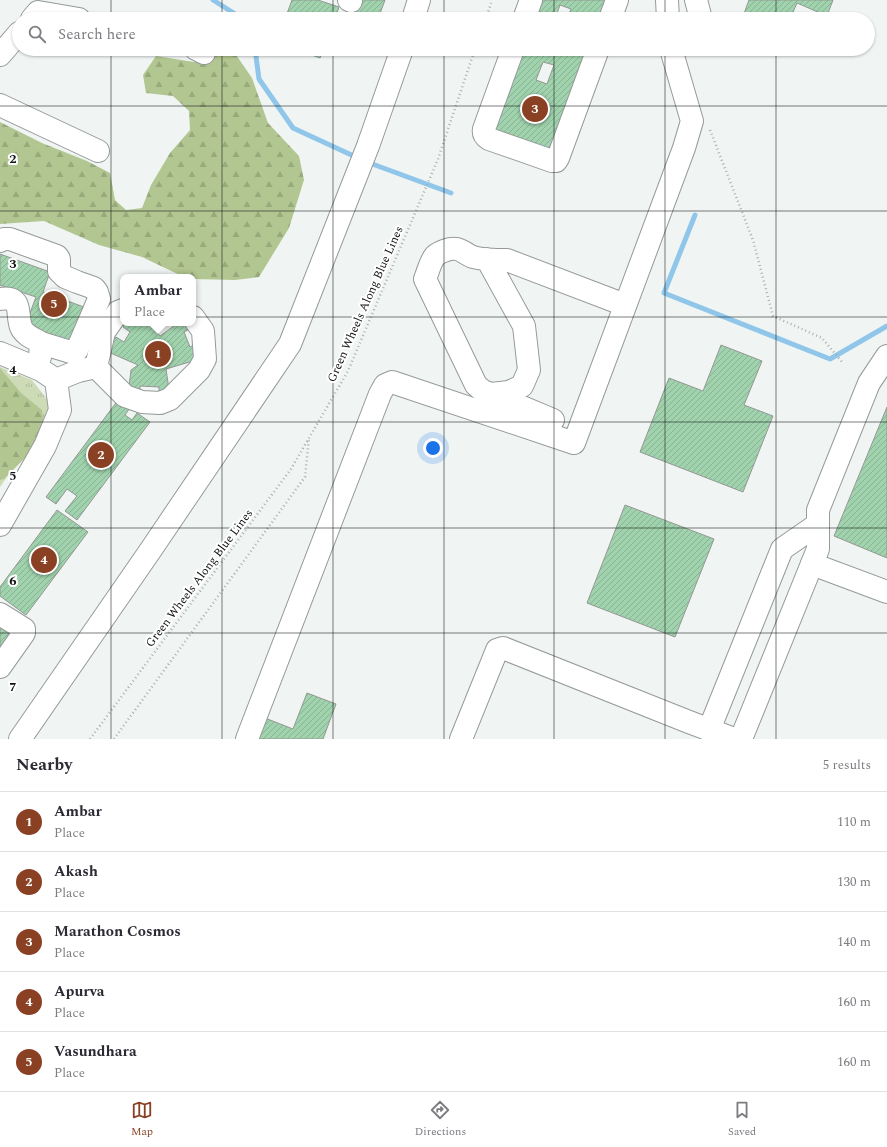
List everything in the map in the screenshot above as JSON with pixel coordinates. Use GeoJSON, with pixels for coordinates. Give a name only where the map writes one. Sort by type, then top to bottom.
{"type":"FeatureCollection","features":[{"type":"Feature","properties":{"kind":"street"},"geometry":{"type":"LineString","coordinates":[[415,12],[419,0]]}},
{"type":"Feature","properties":{"kind":"street"},"geometry":{"type":"LineString","coordinates":[[527,12],[531,0]]}},
{"type":"Feature","properties":{"kind":"street"},"geometry":{"type":"LineString","coordinates":[[613,12],[617,0]]}},
{"type":"Feature","properties":{"kind":"street"},"geometry":{"type":"LineString","coordinates":[[667,0],[668,12]]}},
{"type":"Feature","properties":{"kind":"street"},"geometry":{"type":"LineString","coordinates":[[696,0],[699,12]]}},
{"type":"Feature","properties":{"kind":"street"},"geometry":{"type":"LineString","coordinates":[[0,54],[12,41]]}},
{"type":"Feature","properties":{"kind":"street"},"geometry":{"type":"LineString","coordinates":[[20,739],[164,531],[290,344],[362,160],[399,56]]}},
{"type":"Feature","properties":{"kind":"street"},"geometry":{"type":"LineString","coordinates":[[510,56],[483,134],[485,137],[552,161],[558,158],[595,56]]}},
{"type":"Feature","properties":{"kind":"street"},"geometry":{"type":"LineString","coordinates":[[247,739],[374,409],[385,385],[392,382],[574,443],[684,148],[692,121],[674,56]]}},
{"type":"Feature","properties":{"kind":"street"},"geometry":{"type":"LineString","coordinates":[[0,105],[98,151]]}},
{"type":"Feature","properties":{"kind":"street"},"geometry":{"type":"LineString","coordinates":[[0,241],[10,239],[57,256],[59,259],[59,271],[77,282],[94,288],[99,298],[77,350],[74,353],[41,343],[28,335],[21,328],[20,312],[16,302],[5,298],[0,300]]}},
{"type":"Feature","properties":{"kind":"street"},"geometry":{"type":"LineString","coordinates":[[553,420],[483,391],[476,385],[425,279],[436,255],[445,251],[456,249],[472,256],[495,260],[507,260],[626,305]]}},
{"type":"Feature","properties":{"kind":"street"},"geometry":{"type":"LineString","coordinates":[[487,259],[524,326],[529,370],[522,386],[509,392],[491,394]]}},
{"type":"Feature","properties":{"kind":"street"},"geometry":{"type":"LineString","coordinates":[[96,366],[104,332],[120,311]]}},
{"type":"Feature","properties":{"kind":"street"},"geometry":{"type":"LineString","coordinates":[[96,366],[125,396],[142,402],[160,403],[170,399],[199,370],[205,359],[203,331],[196,321]]}},
{"type":"Feature","properties":{"kind":"street"},"geometry":{"type":"LineString","coordinates":[[0,525],[45,446],[60,410],[49,375],[40,359],[41,343]]}},
{"type":"Feature","properties":{"kind":"street"},"geometry":{"type":"LineString","coordinates":[[0,353],[49,375],[78,371],[96,366]]}},
{"type":"Feature","properties":{"kind":"street"},"geometry":{"type":"LineString","coordinates":[[740,739],[818,549],[818,510],[869,384],[887,356]]}},
{"type":"Feature","properties":{"kind":"street"},"geometry":{"type":"LineString","coordinates":[[709,730],[782,549],[818,524]]}},
{"type":"Feature","properties":{"kind":"street"},"geometry":{"type":"LineString","coordinates":[[812,564],[887,592]]}},
{"type":"Feature","properties":{"kind":"street"},"geometry":{"type":"LineString","coordinates":[[0,614],[24,629],[24,633],[0,667]]}},
{"type":"Feature","properties":{"kind":"street"},"geometry":{"type":"LineString","coordinates":[[461,739],[497,650],[503,648],[734,739]]}},
{"type":"Feature","properties":{"kind":"path"},"geometry":{"type":"LineString","coordinates":[[488,12],[492,0]]}},
{"type":"Feature","properties":{"kind":"path","name":"Green Wheels Along Blue Lines"},"geometry":{"type":"LineString","coordinates":[[90,739],[291,469],[348,371],[438,159],[474,56]]}},
{"type":"Feature","properties":{"kind":"path"},"geometry":{"type":"LineString","coordinates":[[692,121],[709,128],[753,240],[774,316],[822,338],[842,362]]}},
{"type":"Feature","properties":{"kind":"path"},"geometry":{"type":"LineString","coordinates":[[114,739],[305,477],[310,436]]}},
{"type":"Feature","properties":{"kind":"green space"},"geometry":{"type":"Polygon","coordinates":[[[156,56],[194,62],[199,56],[237,56],[252,78],[268,123],[299,156],[304,180],[289,228],[259,277],[235,280],[196,279],[196,274],[178,274],[142,257],[99,245],[44,221],[0,224],[0,122],[42,143],[87,161],[110,173],[115,200],[126,210],[142,208],[151,185],[170,153],[190,130],[189,111],[173,96],[146,93],[143,75],[156,56]]]}},
{"type":"Feature","properties":{"kind":"green space"},"geometry":{"type":"Polygon","coordinates":[[[0,367],[32,380],[50,403],[44,423],[0,487],[0,367]]]}},
{"type":"Feature","properties":{"kind":"green space"},"geometry":{"type":"Polygon","coordinates":[[[0,368],[21,393],[42,410],[45,431],[30,453],[4,479],[0,480],[0,368]]]}},
{"type":"Feature","properties":{"kind":"building"},"geometry":{"type":"Polygon","coordinates":[[[292,0],[318,0],[339,7],[337,12],[288,12],[292,0]]]}},
{"type":"Feature","properties":{"kind":"building"},"geometry":{"type":"Polygon","coordinates":[[[361,0],[385,0],[381,12],[357,12],[361,0]]]}},
{"type":"Feature","properties":{"kind":"building"},"geometry":{"type":"Polygon","coordinates":[[[540,0],[608,0],[604,12],[570,12],[571,9],[560,5],[558,12],[536,12],[540,0]]]}},
{"type":"Feature","properties":{"kind":"building"},"geometry":{"type":"Polygon","coordinates":[[[749,0],[833,0],[828,12],[818,12],[797,3],[793,12],[745,12],[749,0]]]}},
{"type":"Feature","properties":{"kind":"building"},"geometry":{"type":"Polygon","coordinates":[[[520,56],[587,56],[552,155],[492,133],[520,56]],[[543,62],[536,80],[547,84],[554,65],[543,62]]]}},
{"type":"Feature","properties":{"kind":"building"},"geometry":{"type":"Polygon","coordinates":[[[0,254],[50,272],[43,292],[92,310],[78,347],[25,326],[36,297],[0,285],[0,254]]]}},
{"type":"Feature","properties":{"kind":"building"},"geometry":{"type":"Polygon","coordinates":[[[152,326],[160,336],[174,326],[190,326],[191,328],[184,332],[190,347],[198,343],[203,358],[166,369],[170,396],[159,396],[159,387],[140,386],[140,395],[128,395],[131,370],[138,365],[106,351],[116,337],[124,342],[130,332],[123,327],[152,326]]]}},
{"type":"Feature","properties":{"kind":"building"},"geometry":{"type":"Polygon","coordinates":[[[721,345],[762,361],[744,405],[773,416],[743,492],[640,452],[669,378],[703,391],[721,345]]]}},
{"type":"Feature","properties":{"kind":"building"},"geometry":{"type":"Polygon","coordinates":[[[118,400],[130,408],[125,415],[132,420],[137,413],[150,422],[77,520],[65,511],[77,496],[67,489],[56,504],[46,497],[118,400]]]}},
{"type":"Feature","properties":{"kind":"building"},"geometry":{"type":"Polygon","coordinates":[[[887,407],[887,558],[834,536],[887,407]]]}},
{"type":"Feature","properties":{"kind":"building"},"geometry":{"type":"Polygon","coordinates":[[[625,505],[714,539],[675,637],[587,603],[625,505]]]}},
{"type":"Feature","properties":{"kind":"building"},"geometry":{"type":"Polygon","coordinates":[[[57,510],[88,532],[26,615],[0,596],[0,587],[57,510]]]}},
{"type":"Feature","properties":{"kind":"building"},"geometry":{"type":"Polygon","coordinates":[[[0,624],[17,636],[0,659],[0,624]]]}},
{"type":"Feature","properties":{"kind":"building"},"geometry":{"type":"Polygon","coordinates":[[[307,693],[336,704],[323,739],[257,739],[265,718],[293,729],[307,693]]]}},
{"type":"Feature","properties":{"kind":"waterway"},"geometry":{"type":"LineString","coordinates":[[213,0],[232,12]]}},
{"type":"Feature","properties":{"kind":"waterway"},"geometry":{"type":"LineString","coordinates":[[256,56],[259,79],[293,128],[358,158]]}},
{"type":"Feature","properties":{"kind":"waterway"},"geometry":{"type":"LineString","coordinates":[[367,162],[451,193]]}},
{"type":"Feature","properties":{"kind":"waterway"},"geometry":{"type":"LineString","coordinates":[[695,215],[664,293],[830,359],[887,326]]}},
{"type":"Feature","properties":{"kind":"place","name":"Marathon Cosmos"},"geometry":{"type":"Point","coordinates":[535,109]}},
{"type":"Feature","properties":{"kind":"place","name":"Vasundhara"},"geometry":{"type":"Point","coordinates":[54,304]}},
{"type":"Feature","properties":{"kind":"place","name":"Ambar"},"geometry":{"type":"Point","coordinates":[158,354]}},
{"type":"Feature","properties":{"kind":"place","name":"Akash"},"geometry":{"type":"Point","coordinates":[101,455]}},
{"type":"Feature","properties":{"kind":"place","name":"Apurva"},"geometry":{"type":"Point","coordinates":[44,560]}}]}
